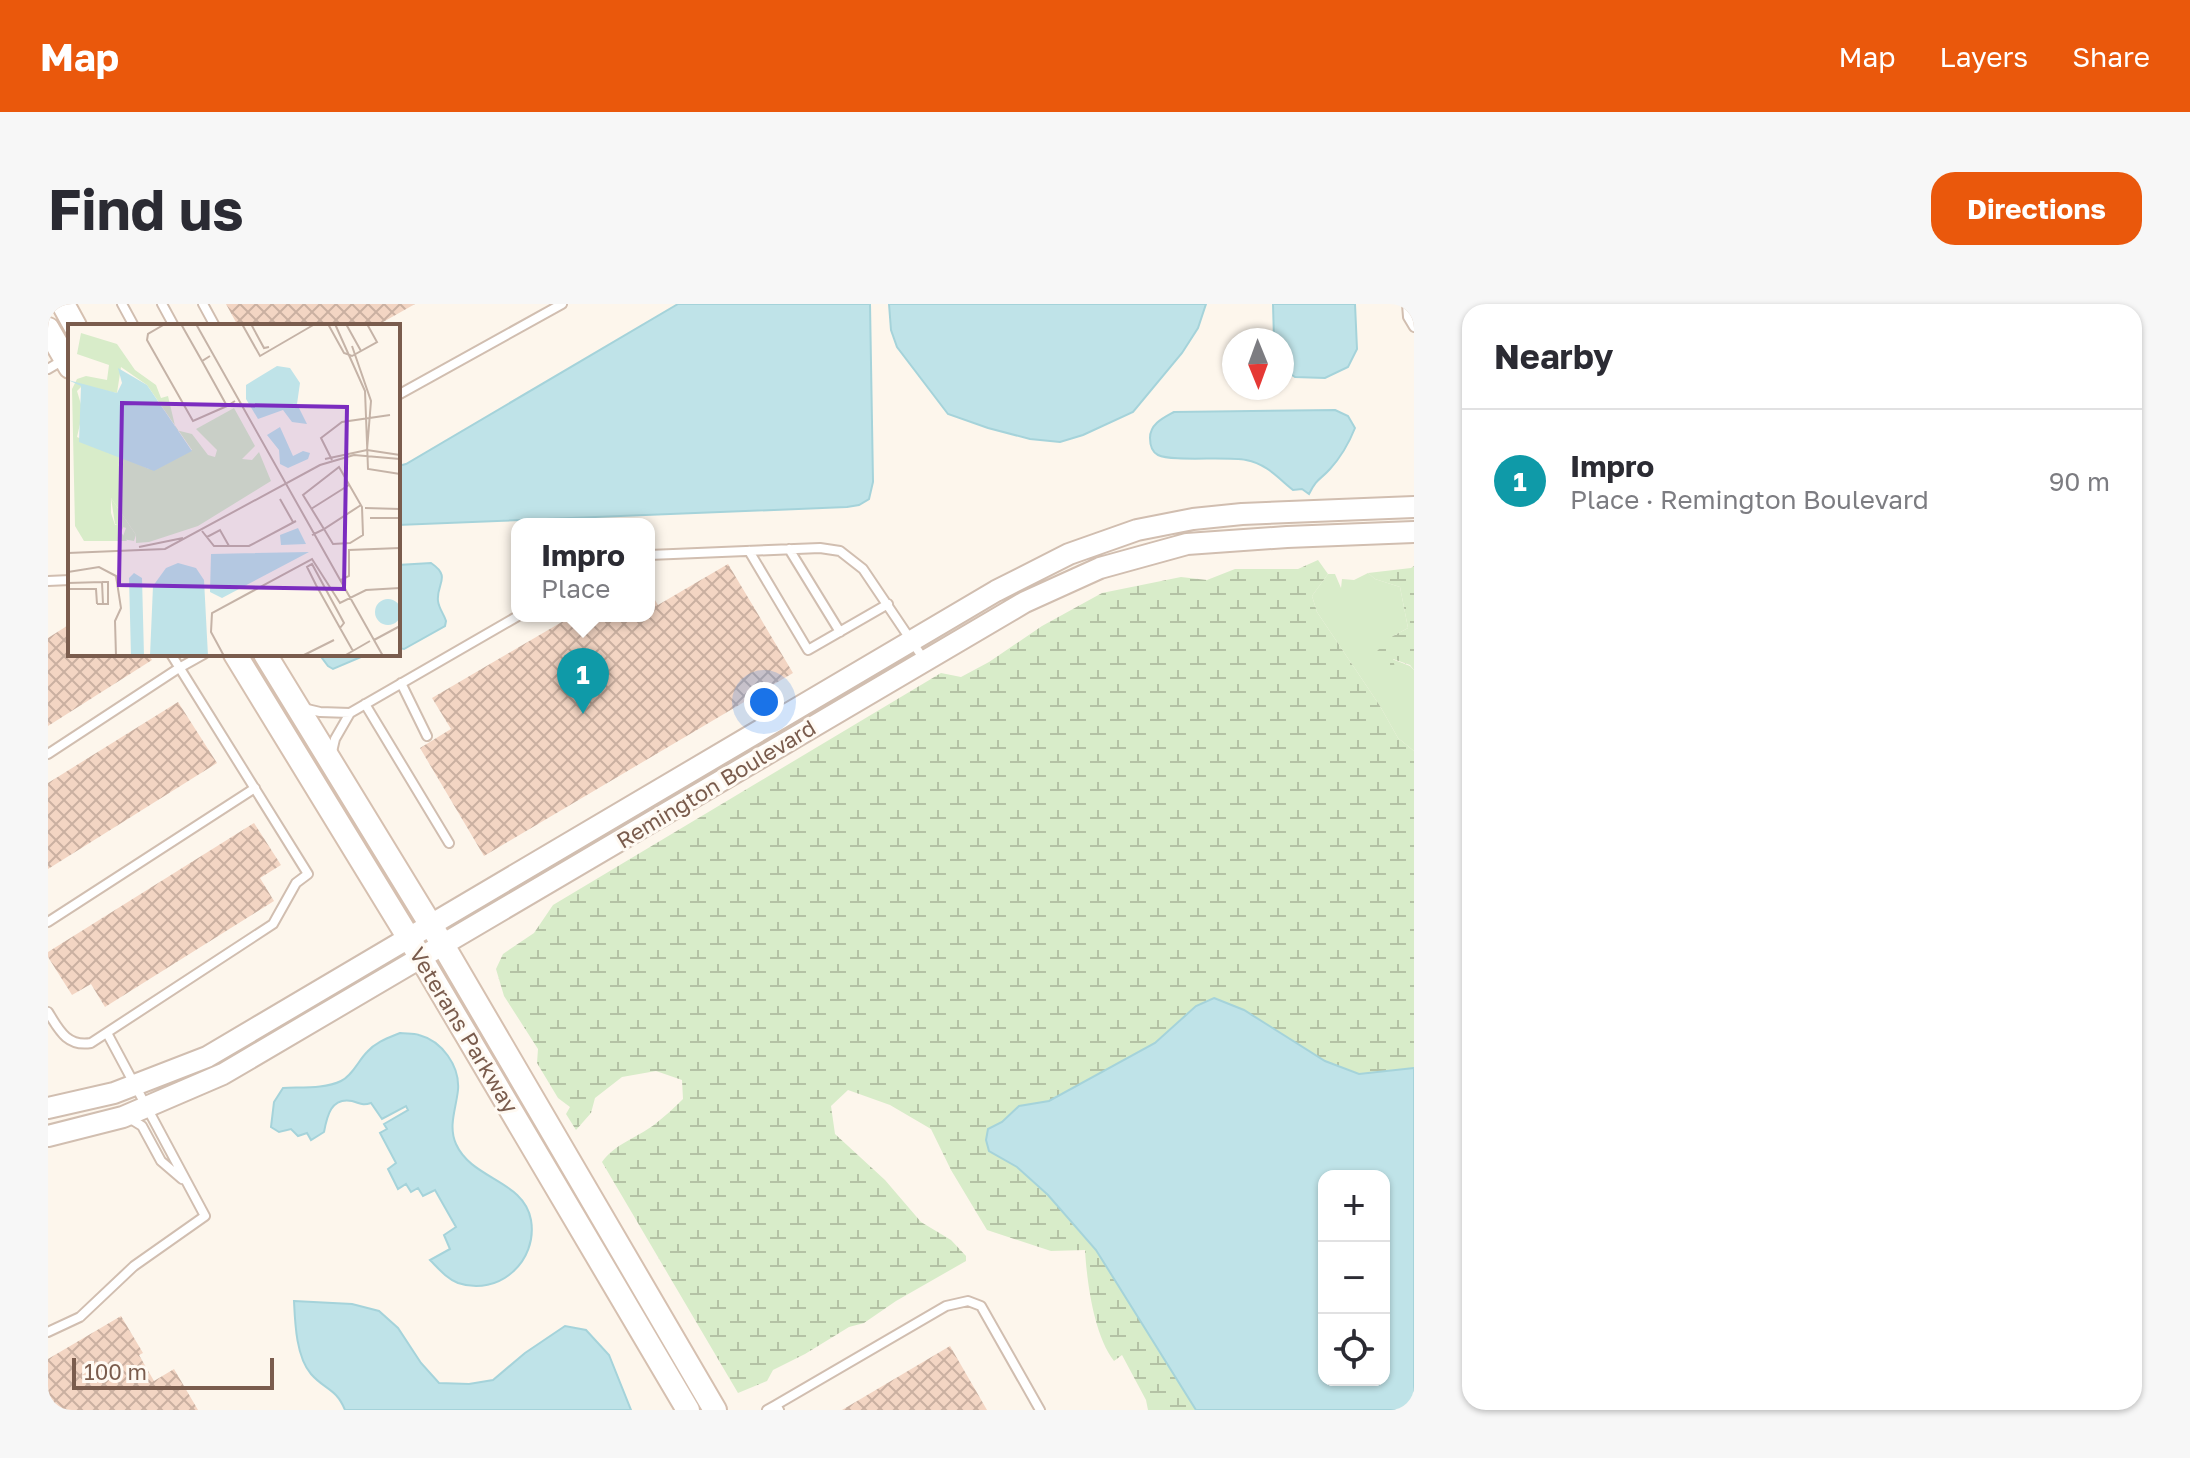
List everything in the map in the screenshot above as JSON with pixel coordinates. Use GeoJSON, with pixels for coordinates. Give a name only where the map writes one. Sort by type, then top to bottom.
{"type":"FeatureCollection","features":[{"type":"Feature","properties":{"kind":"main road"},"geometry":{"type":"LineString","coordinates":[[63,304],[74,324]]}},
{"type":"Feature","properties":{"kind":"main road"},"geometry":{"type":"LineString","coordinates":[[48,329],[61,365]]}},
{"type":"Feature","properties":{"kind":"main road","name":"Veterans Parkway"},"geometry":{"type":"LineString","coordinates":[[236,656],[415,948],[688,1410]]}},
{"type":"Feature","properties":{"kind":"main road","name":"Veterans Parkway"},"geometry":{"type":"LineString","coordinates":[[266,656],[437,936],[715,1410]]}},
{"type":"Feature","properties":{"kind":"street","name":"Remington Boulevard"},"geometry":{"type":"LineString","coordinates":[[437,936],[913,640],[996,591],[1069,554],[1137,530],[1193,519],[1414,507]]}},
{"type":"Feature","properties":{"kind":"street","name":"Remington Boulevard"},"geometry":{"type":"LineString","coordinates":[[48,1108],[114,1093],[207,1057],[437,936],[1025,602],[1100,568],[1187,544],[1414,532]]}},
{"type":"Feature","properties":{"kind":"street","name":"Remington Boulevard"},"geometry":{"type":"LineString","coordinates":[[48,1136],[127,1116],[223,1074],[415,948]]}},
{"type":"Feature","properties":{"kind":"lane"},"geometry":{"type":"LineString","coordinates":[[122,304],[133,324]]}},
{"type":"Feature","properties":{"kind":"lane"},"geometry":{"type":"LineString","coordinates":[[162,304],[173,324]]}},
{"type":"Feature","properties":{"kind":"lane"},"geometry":{"type":"LineString","coordinates":[[203,304],[214,324]]}},
{"type":"Feature","properties":{"kind":"lane"},"geometry":{"type":"LineString","coordinates":[[400,394],[562,304]]}},
{"type":"Feature","properties":{"kind":"lane"},"geometry":{"type":"LineString","coordinates":[[1407,304],[1408,317],[1414,327]]}},
{"type":"Feature","properties":{"kind":"lane"},"geometry":{"type":"LineString","coordinates":[[655,555],[820,548],[840,551],[863,569],[925,661]]}},
{"type":"Feature","properties":{"kind":"lane"},"geometry":{"type":"LineString","coordinates":[[789,549],[840,632]]}},
{"type":"Feature","properties":{"kind":"lane"},"geometry":{"type":"LineString","coordinates":[[749,551],[808,650],[888,604]]}},
{"type":"Feature","properties":{"kind":"lane"},"geometry":{"type":"LineString","coordinates":[[48,581],[68,580]]}},
{"type":"Feature","properties":{"kind":"lane"},"geometry":{"type":"LineString","coordinates":[[330,760],[335,739],[350,713],[511,620]]}},
{"type":"Feature","properties":{"kind":"lane"},"geometry":{"type":"LineString","coordinates":[[48,1012],[61,1033],[74,1043],[91,1043],[273,924],[296,883],[308,874],[172,656]]}},
{"type":"Feature","properties":{"kind":"lane"},"geometry":{"type":"LineString","coordinates":[[48,754],[200,656]]}},
{"type":"Feature","properties":{"kind":"lane"},"geometry":{"type":"LineString","coordinates":[[401,683],[427,736]]}},
{"type":"Feature","properties":{"kind":"lane"},"geometry":{"type":"LineString","coordinates":[[365,704],[449,843]]}},
{"type":"Feature","properties":{"kind":"lane"},"geometry":{"type":"LineString","coordinates":[[297,706],[320,712],[350,713]]}},
{"type":"Feature","properties":{"kind":"lane"},"geometry":{"type":"LineString","coordinates":[[48,922],[255,788]]}},
{"type":"Feature","properties":{"kind":"lane"},"geometry":{"type":"LineString","coordinates":[[48,1332],[80,1317],[134,1266],[205,1216],[107,1033]]}},
{"type":"Feature","properties":{"kind":"lane"},"geometry":{"type":"LineString","coordinates":[[127,1116],[142,1126],[161,1161],[188,1185]]}},
{"type":"Feature","properties":{"kind":"lane"},"geometry":{"type":"LineString","coordinates":[[774,1408],[946,1306],[968,1301],[981,1306],[1040,1410]]}},
{"type":"Feature","properties":{"kind":"green space"},"geometry":{"type":"Polygon","coordinates":[[[1318,560],[1328,574],[1312,596],[1317,612],[1398,738],[1414,751],[1414,1068],[1359,1074],[1325,1061],[1244,1010],[1196,1006],[1155,1043],[1049,1101],[1019,1106],[1002,1122],[989,1151],[1017,1167],[1048,1195],[1096,1250],[1196,1410],[1148,1410],[1146,1400],[1122,1355],[1114,1361],[1097,1323],[1085,1250],[1051,1251],[987,1230],[931,1129],[890,1105],[848,1090],[831,1106],[835,1134],[885,1180],[921,1222],[951,1240],[966,1256],[966,1261],[864,1323],[849,1327],[773,1370],[767,1381],[738,1393],[602,1162],[619,1146],[654,1125],[683,1099],[682,1080],[656,1071],[622,1077],[595,1098],[591,1113],[576,1130],[566,1114],[570,1107],[558,1098],[537,1063],[538,1049],[504,996],[496,969],[503,954],[534,933],[553,905],[941,673],[961,677],[1102,593],[1181,577],[1207,580],[1235,569],[1298,569],[1318,560]]]}},
{"type":"Feature","properties":{"kind":"green space"},"geometry":{"type":"Polygon","coordinates":[[[1414,566],[1414,670],[1410,665],[1393,659],[1397,676],[1387,675],[1376,652],[1393,636],[1408,628],[1400,587],[1375,579],[1368,573],[1414,566]]]}},
{"type":"Feature","properties":{"kind":"green space"},"geometry":{"type":"Polygon","coordinates":[[[1368,573],[1375,579],[1400,587],[1408,628],[1393,636],[1392,659],[1414,670],[1414,751],[1398,738],[1317,612],[1312,596],[1328,574],[1335,574],[1341,588],[1342,579],[1354,580],[1368,573]]]}},
{"type":"Feature","properties":{"kind":"water"},"geometry":{"type":"Polygon","coordinates":[[[678,304],[870,304],[873,482],[869,499],[859,505],[400,525],[400,466],[678,304]]]}},
{"type":"Feature","properties":{"kind":"water"},"geometry":{"type":"Polygon","coordinates":[[[889,304],[1206,304],[1198,328],[1182,353],[1133,412],[1060,442],[1030,439],[948,414],[897,347],[891,330],[889,304]]]}},
{"type":"Feature","properties":{"kind":"water"},"geometry":{"type":"Polygon","coordinates":[[[1273,304],[1355,304],[1357,349],[1348,367],[1325,378],[1295,377],[1294,328],[1274,328],[1273,304]]]}},
{"type":"Feature","properties":{"kind":"water"},"geometry":{"type":"Polygon","coordinates":[[[1335,410],[1348,416],[1355,428],[1341,455],[1309,494],[1302,489],[1293,490],[1272,472],[1253,462],[1165,457],[1156,454],[1150,443],[1155,425],[1174,412],[1335,410]]]}},
{"type":"Feature","properties":{"kind":"water"},"geometry":{"type":"Polygon","coordinates":[[[431,563],[441,572],[438,601],[446,621],[445,626],[404,649],[400,648],[400,565],[431,563]]]}},
{"type":"Feature","properties":{"kind":"water"},"geometry":{"type":"Polygon","coordinates":[[[320,656],[363,656],[333,669],[320,656]]]}},
{"type":"Feature","properties":{"kind":"water"},"geometry":{"type":"Polygon","coordinates":[[[1214,998],[1244,1010],[1325,1061],[1359,1074],[1414,1068],[1414,1410],[1196,1410],[1096,1250],[1048,1195],[1017,1167],[989,1151],[986,1140],[988,1129],[1002,1122],[1019,1106],[1049,1101],[1155,1043],[1196,1006],[1214,998]]]}},
{"type":"Feature","properties":{"kind":"water"},"geometry":{"type":"Polygon","coordinates":[[[400,1033],[427,1038],[448,1056],[458,1081],[453,1124],[456,1144],[473,1165],[519,1196],[531,1220],[532,1235],[522,1262],[501,1280],[488,1285],[458,1283],[430,1260],[450,1249],[444,1235],[456,1227],[435,1190],[423,1196],[418,1188],[411,1192],[406,1184],[398,1189],[388,1169],[396,1163],[380,1133],[387,1129],[384,1124],[408,1110],[406,1106],[382,1119],[371,1103],[339,1102],[331,1109],[324,1132],[311,1140],[307,1133],[298,1136],[291,1129],[279,1132],[271,1127],[274,1102],[283,1088],[335,1084],[349,1075],[371,1049],[400,1033]]]}},
{"type":"Feature","properties":{"kind":"water"},"geometry":{"type":"Polygon","coordinates":[[[294,1301],[352,1304],[379,1311],[398,1328],[421,1363],[439,1383],[469,1384],[493,1380],[525,1353],[565,1326],[586,1330],[609,1355],[631,1410],[345,1410],[338,1397],[306,1367],[297,1339],[294,1301]]]}},
{"type":"Feature","properties":{"kind":"building"},"geometry":{"type":"Polygon","coordinates":[[[226,304],[415,304],[380,324],[237,324],[226,304]]]}},
{"type":"Feature","properties":{"kind":"building"},"geometry":{"type":"Polygon","coordinates":[[[728,564],[793,673],[484,856],[420,748],[451,729],[432,698],[562,622],[655,622],[655,600],[658,605],[728,564]]]}},
{"type":"Feature","properties":{"kind":"building"},"geometry":{"type":"Polygon","coordinates":[[[68,625],[68,656],[149,656],[152,660],[48,726],[48,638],[68,625]]]}},
{"type":"Feature","properties":{"kind":"building"},"geometry":{"type":"Polygon","coordinates":[[[178,702],[217,763],[48,869],[48,783],[178,702]]]}},
{"type":"Feature","properties":{"kind":"building"},"geometry":{"type":"Polygon","coordinates":[[[254,823],[281,865],[260,878],[274,901],[105,1007],[91,984],[72,995],[48,957],[48,952],[254,823]]]}},
{"type":"Feature","properties":{"kind":"building"},"geometry":{"type":"Polygon","coordinates":[[[121,1316],[143,1353],[139,1355],[154,1381],[174,1369],[198,1410],[48,1410],[48,1359],[121,1316]]]}},
{"type":"Feature","properties":{"kind":"building"},"geometry":{"type":"Polygon","coordinates":[[[950,1346],[987,1410],[842,1410],[950,1346]]]}},
{"type":"Feature","properties":{"kind":"place","name":"Impro"},"geometry":{"type":"Point","coordinates":[583,714]}}]}
